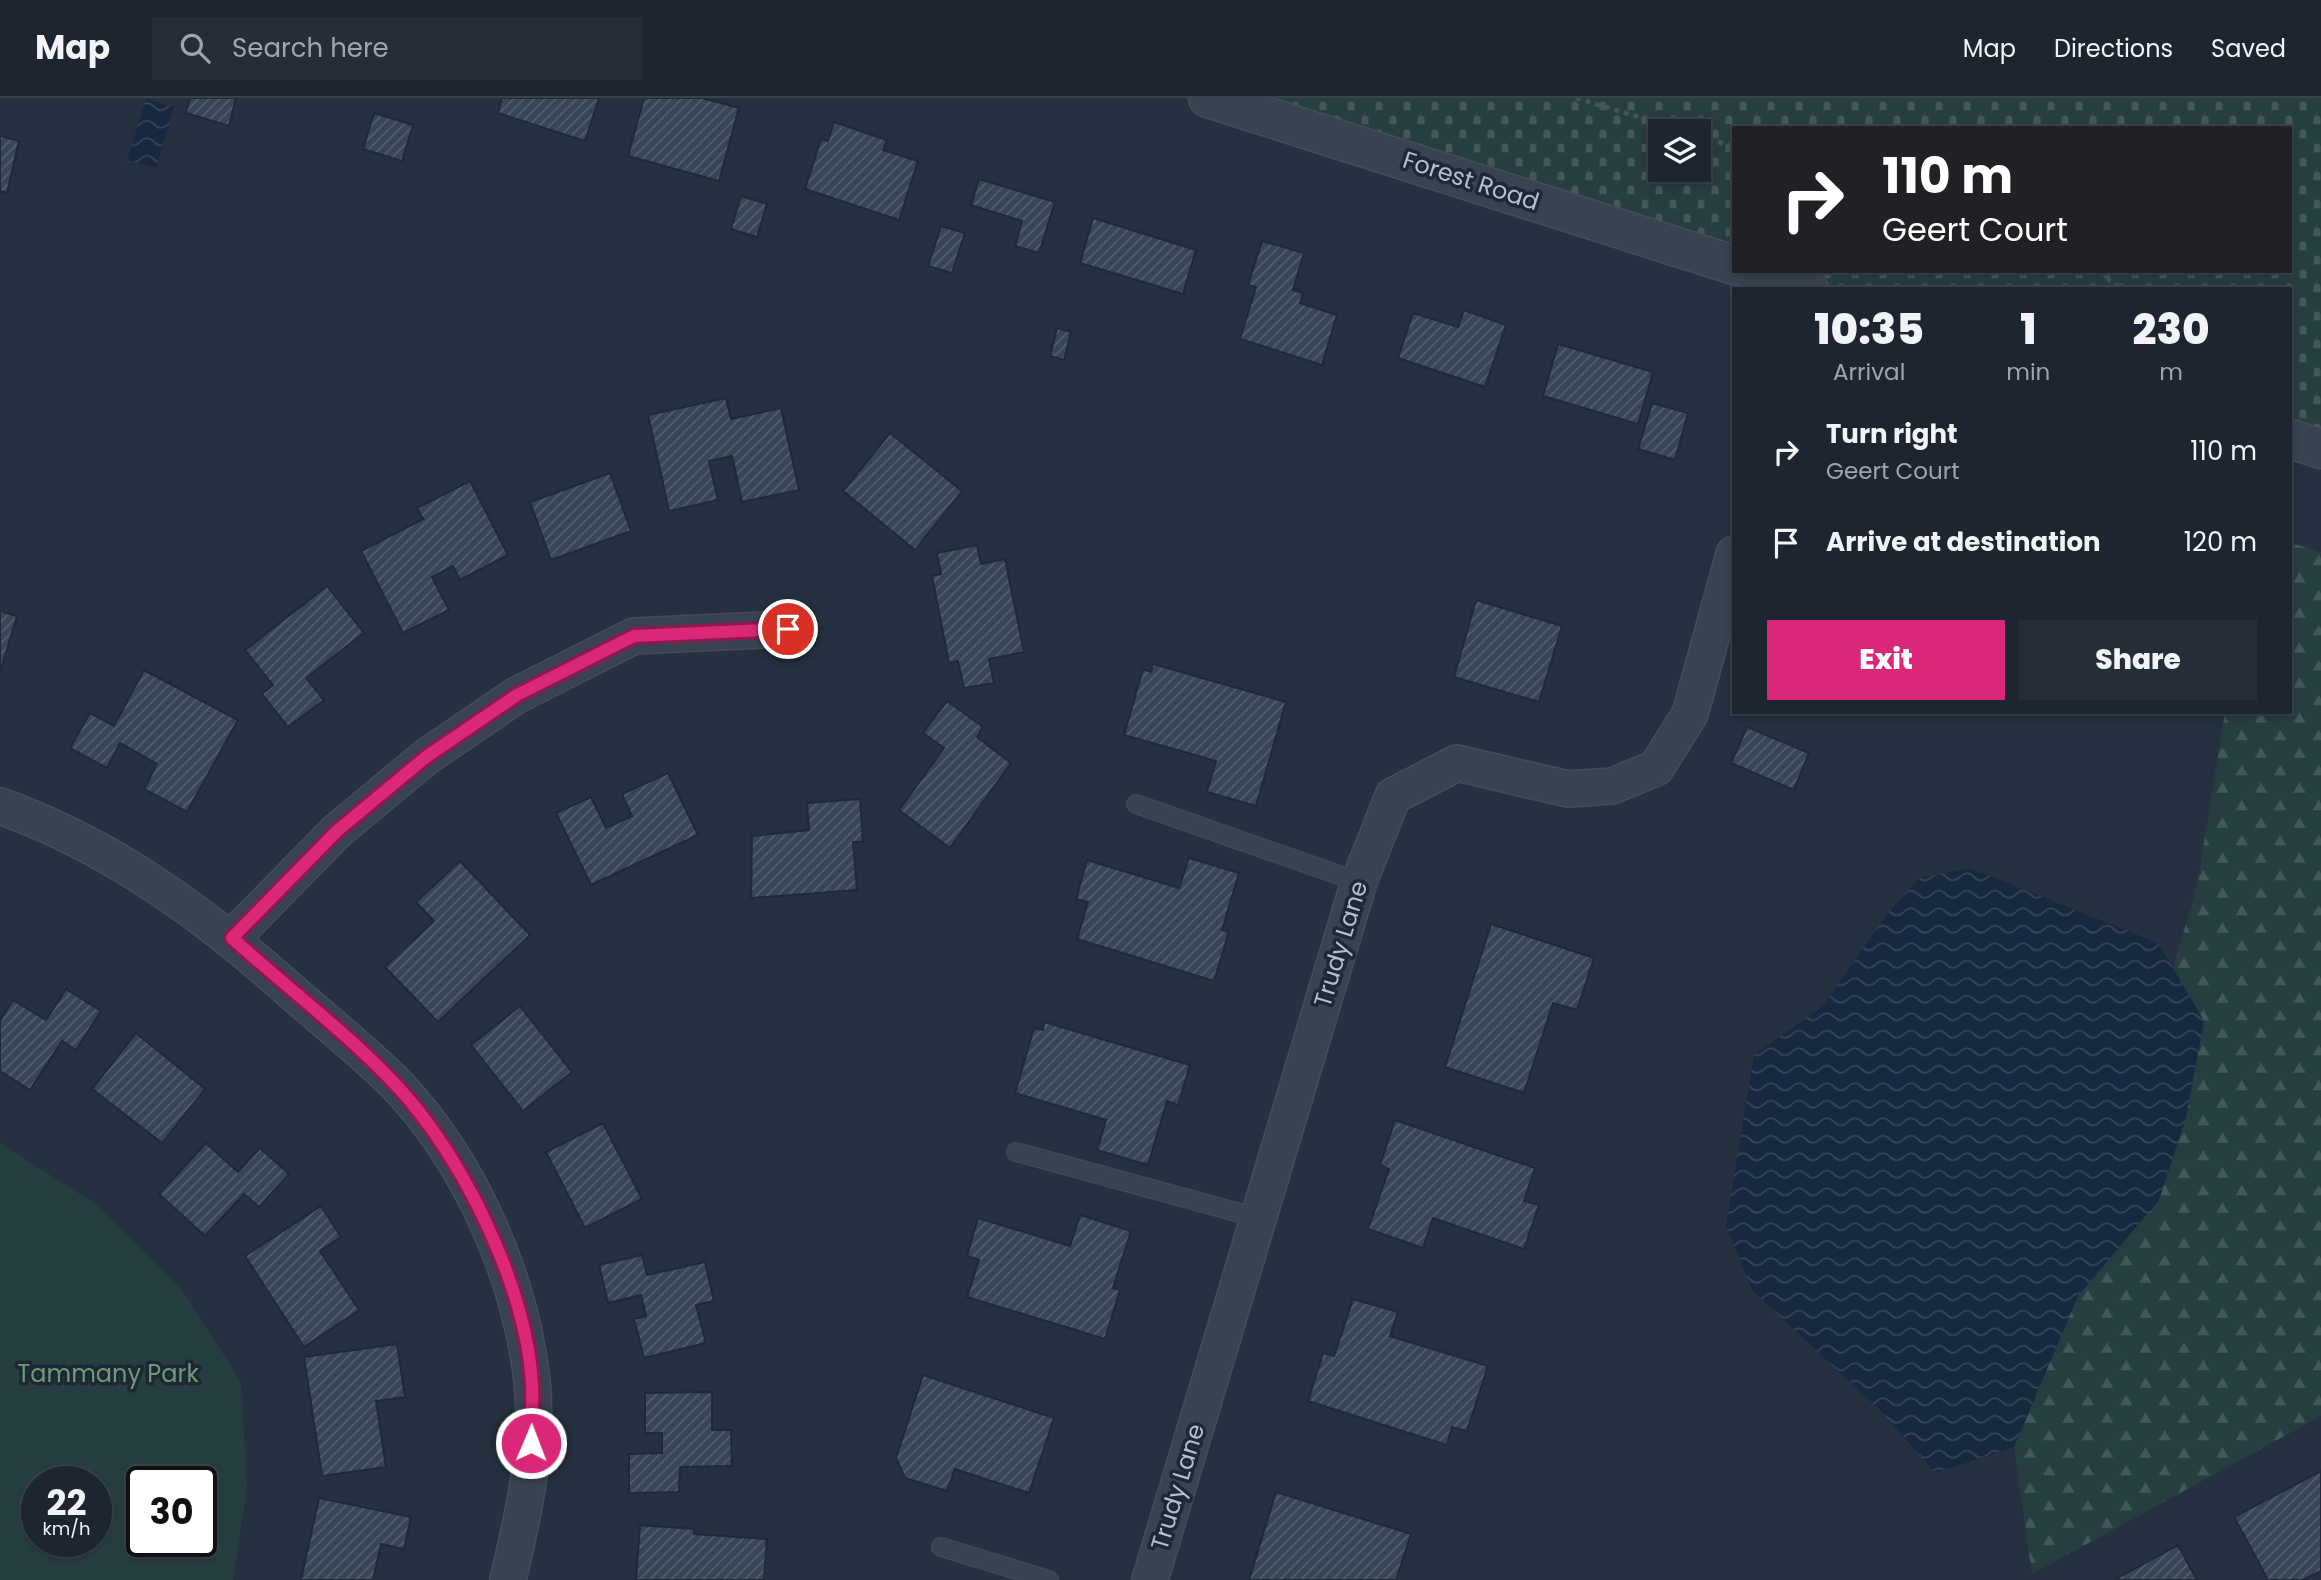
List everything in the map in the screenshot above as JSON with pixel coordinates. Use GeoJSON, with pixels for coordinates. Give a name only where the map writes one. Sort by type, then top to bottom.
{"type":"FeatureCollection","features":[{"type":"Feature","properties":{"kind":"street","name":"Forest Road"},"geometry":{"type":"LineString","coordinates":[[1208,98],[1732,264]]}},
{"type":"Feature","properties":{"kind":"street"},"geometry":{"type":"LineString","coordinates":[[1760,273],[1803,287]]}},
{"type":"Feature","properties":{"kind":"street"},"geometry":{"type":"LineString","coordinates":[[2292,439],[2321,449]]}},
{"type":"Feature","properties":{"kind":"street","name":"Trudy Lane"},"geometry":{"type":"LineString","coordinates":[[1150,1580],[1359,883],[1393,796],[1457,763],[1568,789],[1612,786],[1656,768],[1690,715],[1732,561]]}},
{"type":"Feature","properties":{"kind":"street"},"geometry":{"type":"LineString","coordinates":[[232,938],[337,831],[426,757],[517,695],[634,636],[788,629]]}},
{"type":"Feature","properties":{"kind":"street"},"geometry":{"type":"LineString","coordinates":[[0,806],[67,833],[123,864],[232,938],[395,1084],[438,1136],[473,1195],[520,1317],[532,1383],[531,1443],[523,1516],[508,1580]]}},
{"type":"Feature","properties":{"kind":"lane"},"geometry":{"type":"LineString","coordinates":[[1136,804],[1359,883]]}},
{"type":"Feature","properties":{"kind":"lane"},"geometry":{"type":"LineString","coordinates":[[1016,1152],[1258,1218]]}},
{"type":"Feature","properties":{"kind":"lane"},"geometry":{"type":"LineString","coordinates":[[941,1546],[1049,1580]]}},
{"type":"Feature","properties":{"kind":"path"},"geometry":{"type":"LineString","coordinates":[[1576,98],[1648,120]]}},
{"type":"Feature","properties":{"kind":"path"},"geometry":{"type":"LineString","coordinates":[[1711,140],[1732,146]]}},
{"type":"Feature","properties":{"kind":"path"},"geometry":{"type":"LineString","coordinates":[[2101,273],[2118,287]]}},
{"type":"Feature","properties":{"kind":"green space"},"geometry":{"type":"Polygon","coordinates":[[[1211,98],[2321,98],[2321,449],[2292,439],[2292,287],[1809,287],[1766,273],[2292,273],[2292,126],[1732,126],[1732,262],[1211,98]]]}},
{"type":"Feature","properties":{"kind":"green space"},"geometry":{"type":"Polygon","coordinates":[[[2292,543],[2321,552],[2321,1416],[2032,1574],[2014,1447],[2078,1295],[2159,1200],[2186,1117],[2204,1021],[2173,968],[2197,886],[2225,714],[2292,714],[2292,543]]]}},
{"type":"Feature","properties":{"kind":"green space","name":"Tammany Park"},"geometry":{"type":"Polygon","coordinates":[[[0,1143],[97,1205],[180,1287],[241,1382],[247,1487],[233,1580],[0,1580],[0,1143]]]}},
{"type":"Feature","properties":{"kind":"water"},"geometry":{"type":"Polygon","coordinates":[[[146,99],[174,107],[156,168],[127,160],[146,99]]]}},
{"type":"Feature","properties":{"kind":"water"},"geometry":{"type":"Polygon","coordinates":[[[1970,868],[2158,943],[2204,1021],[2186,1117],[2159,1200],[2078,1296],[2014,1447],[1935,1473],[1881,1411],[1752,1290],[1726,1225],[1754,1055],[1823,1006],[1887,914],[1919,878],[1970,868]]]}},
{"type":"Feature","properties":{"kind":"building"},"geometry":{"type":"Polygon","coordinates":[[[190,98],[236,98],[229,126],[186,113],[190,98]]]}},
{"type":"Feature","properties":{"kind":"building"},"geometry":{"type":"Polygon","coordinates":[[[502,98],[599,98],[585,141],[498,113],[502,98]]]}},
{"type":"Feature","properties":{"kind":"building"},"geometry":{"type":"Polygon","coordinates":[[[644,98],[702,98],[739,108],[719,181],[628,156],[644,98]]]}},
{"type":"Feature","properties":{"kind":"building"},"geometry":{"type":"Polygon","coordinates":[[[374,113],[413,125],[402,161],[363,149],[374,113]]]}},
{"type":"Feature","properties":{"kind":"building"},"geometry":{"type":"Polygon","coordinates":[[[834,122],[887,140],[883,150],[918,161],[899,220],[805,189],[821,139],[828,141],[834,122]]]}},
{"type":"Feature","properties":{"kind":"building"},"geometry":{"type":"Polygon","coordinates":[[[0,136],[19,141],[7,193],[0,191],[0,136]]]}},
{"type":"Feature","properties":{"kind":"building"},"geometry":{"type":"Polygon","coordinates":[[[979,179],[1055,202],[1039,253],[1015,246],[1022,221],[971,205],[979,179]]]}},
{"type":"Feature","properties":{"kind":"building"},"geometry":{"type":"Polygon","coordinates":[[[741,196],[767,204],[757,237],[731,229],[741,196]]]}},
{"type":"Feature","properties":{"kind":"building"},"geometry":{"type":"Polygon","coordinates":[[[1093,218],[1196,250],[1183,294],[1080,263],[1093,218]]]}},
{"type":"Feature","properties":{"kind":"building"},"geometry":{"type":"Polygon","coordinates":[[[941,226],[965,233],[952,273],[928,266],[941,226]]]}},
{"type":"Feature","properties":{"kind":"building"},"geometry":{"type":"Polygon","coordinates":[[[1262,241],[1304,253],[1293,290],[1303,293],[1300,303],[1337,315],[1322,365],[1240,339],[1256,287],[1248,285],[1262,241]]]}},
{"type":"Feature","properties":{"kind":"building"},"geometry":{"type":"Polygon","coordinates":[[[1464,310],[1506,325],[1485,387],[1398,358],[1413,313],[1458,327],[1464,310]]]}},
{"type":"Feature","properties":{"kind":"building"},"geometry":{"type":"Polygon","coordinates":[[[1057,328],[1071,332],[1064,360],[1050,356],[1057,328]]]}},
{"type":"Feature","properties":{"kind":"building"},"geometry":{"type":"Polygon","coordinates":[[[1558,344],[1653,372],[1638,424],[1543,396],[1558,344]]]}},
{"type":"Feature","properties":{"kind":"building"},"geometry":{"type":"Polygon","coordinates":[[[726,398],[731,419],[781,408],[799,490],[742,502],[732,456],[709,461],[718,500],[669,511],[648,415],[726,398]]]}},
{"type":"Feature","properties":{"kind":"building"},"geometry":{"type":"Polygon","coordinates":[[[1652,403],[1688,413],[1675,460],[1638,449],[1652,403]]]}},
{"type":"Feature","properties":{"kind":"building"},"geometry":{"type":"Polygon","coordinates":[[[890,433],[962,491],[915,550],[843,491],[890,433]]]}},
{"type":"Feature","properties":{"kind":"building"},"geometry":{"type":"Polygon","coordinates":[[[610,473],[631,531],[551,560],[530,502],[610,473]]]}},
{"type":"Feature","properties":{"kind":"building"},"geometry":{"type":"Polygon","coordinates":[[[470,481],[508,555],[460,580],[453,566],[432,577],[449,610],[403,633],[361,551],[423,519],[417,508],[470,481]]]}},
{"type":"Feature","properties":{"kind":"building"},"geometry":{"type":"Polygon","coordinates":[[[977,545],[981,564],[1005,559],[1024,652],[989,659],[994,683],[964,688],[958,661],[949,663],[932,576],[941,574],[937,553],[977,545]]]}},
{"type":"Feature","properties":{"kind":"building"},"geometry":{"type":"Polygon","coordinates":[[[327,586],[364,633],[306,678],[324,700],[288,727],[262,694],[273,685],[245,650],[327,586]]]}},
{"type":"Feature","properties":{"kind":"building"},"geometry":{"type":"Polygon","coordinates":[[[1476,600],[1562,626],[1539,702],[1454,677],[1476,600]]]}},
{"type":"Feature","properties":{"kind":"building"},"geometry":{"type":"Polygon","coordinates":[[[0,611],[17,616],[0,673],[0,611]]]}},
{"type":"Feature","properties":{"kind":"building"},"geometry":{"type":"Polygon","coordinates":[[[1153,664],[1286,702],[1256,806],[1207,792],[1216,761],[1124,735],[1143,669],[1151,672],[1153,664]]]}},
{"type":"Feature","properties":{"kind":"building"},"geometry":{"type":"Polygon","coordinates":[[[144,670],[238,720],[187,812],[144,789],[157,764],[120,743],[107,768],[70,748],[90,713],[114,726],[144,670]]]}},
{"type":"Feature","properties":{"kind":"building"},"geometry":{"type":"Polygon","coordinates":[[[947,701],[983,727],[977,737],[1011,763],[950,848],[899,810],[944,748],[923,733],[947,701]]]}},
{"type":"Feature","properties":{"kind":"building"},"geometry":{"type":"Polygon","coordinates":[[[1747,727],[1809,753],[1794,790],[1731,763],[1747,727]]]}},
{"type":"Feature","properties":{"kind":"building"},"geometry":{"type":"Polygon","coordinates":[[[668,773],[698,835],[591,885],[556,813],[591,797],[606,828],[632,816],[622,794],[668,773]]]}},
{"type":"Feature","properties":{"kind":"building"},"geometry":{"type":"Polygon","coordinates":[[[860,799],[863,842],[853,842],[857,890],[751,898],[752,836],[809,830],[807,803],[860,799]]]}},
{"type":"Feature","properties":{"kind":"building"},"geometry":{"type":"Polygon","coordinates":[[[1189,858],[1239,873],[1222,930],[1229,932],[1214,981],[1077,939],[1088,902],[1076,899],[1087,860],[1179,888],[1189,858]]]}},
{"type":"Feature","properties":{"kind":"building"},"geometry":{"type":"Polygon","coordinates":[[[460,861],[530,935],[438,1022],[385,967],[434,921],[416,902],[460,861]]]}},
{"type":"Feature","properties":{"kind":"building"},"geometry":{"type":"Polygon","coordinates":[[[1491,924],[1594,958],[1577,1010],[1553,1003],[1524,1093],[1445,1067],[1491,924]]]}},
{"type":"Feature","properties":{"kind":"building"},"geometry":{"type":"Polygon","coordinates":[[[66,989],[101,1011],[76,1050],[62,1041],[30,1090],[0,1071],[0,1021],[13,1000],[46,1020],[66,989]]]}},
{"type":"Feature","properties":{"kind":"building"},"geometry":{"type":"Polygon","coordinates":[[[520,1006],[572,1072],[523,1111],[471,1045],[520,1006]]]}},
{"type":"Feature","properties":{"kind":"building"},"geometry":{"type":"Polygon","coordinates":[[[1044,1022],[1190,1065],[1178,1105],[1167,1101],[1148,1165],[1097,1150],[1106,1120],[1015,1093],[1034,1028],[1043,1030],[1044,1022]]]}},
{"type":"Feature","properties":{"kind":"building"},"geometry":{"type":"Polygon","coordinates":[[[136,1033],[205,1089],[162,1143],[92,1089],[136,1033]]]}},
{"type":"Feature","properties":{"kind":"building"},"geometry":{"type":"Polygon","coordinates":[[[1395,1120],[1535,1168],[1524,1201],[1539,1205],[1524,1249],[1433,1218],[1423,1248],[1368,1229],[1389,1169],[1380,1165],[1395,1120]]]}},
{"type":"Feature","properties":{"kind":"building"},"geometry":{"type":"Polygon","coordinates":[[[603,1123],[642,1199],[585,1228],[546,1152],[603,1123]]]}},
{"type":"Feature","properties":{"kind":"building"},"geometry":{"type":"Polygon","coordinates":[[[206,1143],[238,1172],[260,1148],[289,1174],[259,1207],[244,1194],[205,1236],[159,1194],[206,1143]]]}},
{"type":"Feature","properties":{"kind":"building"},"geometry":{"type":"Polygon","coordinates":[[[321,1206],[341,1237],[320,1251],[359,1310],[304,1347],[245,1256],[321,1206]]]}},
{"type":"Feature","properties":{"kind":"building"},"geometry":{"type":"Polygon","coordinates":[[[1080,1215],[1131,1231],[1113,1288],[1120,1290],[1105,1339],[967,1297],[979,1260],[967,1256],[978,1218],[1070,1246],[1080,1215]]]}},
{"type":"Feature","properties":{"kind":"building"},"geometry":{"type":"Polygon","coordinates":[[[642,1255],[647,1275],[705,1262],[714,1301],[696,1305],[706,1343],[644,1358],[634,1319],[646,1316],[641,1295],[608,1303],[599,1265],[642,1255]]]}},
{"type":"Feature","properties":{"kind":"building"},"geometry":{"type":"Polygon","coordinates":[[[1353,1299],[1398,1312],[1390,1336],[1488,1366],[1467,1431],[1452,1427],[1447,1445],[1308,1401],[1323,1353],[1334,1356],[1353,1299]]]}},
{"type":"Feature","properties":{"kind":"building"},"geometry":{"type":"Polygon","coordinates":[[[397,1344],[405,1397],[376,1401],[386,1467],[322,1476],[304,1357],[397,1344]]]}},
{"type":"Feature","properties":{"kind":"building"},"geometry":{"type":"Polygon","coordinates":[[[923,1375],[1054,1418],[1029,1493],[955,1469],[947,1491],[905,1478],[896,1458],[923,1375]]]}},
{"type":"Feature","properties":{"kind":"building"},"geometry":{"type":"Polygon","coordinates":[[[712,1392],[712,1430],[731,1430],[732,1466],[680,1467],[679,1492],[629,1493],[629,1454],[662,1453],[662,1433],[645,1433],[645,1393],[712,1392]]]}},
{"type":"Feature","properties":{"kind":"building"},"geometry":{"type":"Polygon","coordinates":[[[2321,1471],[2321,1571],[2303,1580],[2268,1580],[2234,1517],[2321,1471]]]}},
{"type":"Feature","properties":{"kind":"building"},"geometry":{"type":"Polygon","coordinates":[[[1276,1492],[1411,1534],[1396,1580],[1249,1580],[1276,1492]]]}},
{"type":"Feature","properties":{"kind":"building"},"geometry":{"type":"Polygon","coordinates":[[[319,1498],[411,1517],[404,1549],[381,1544],[373,1580],[301,1580],[319,1498]]]}},
{"type":"Feature","properties":{"kind":"building"},"geometry":{"type":"Polygon","coordinates":[[[640,1525],[694,1529],[694,1534],[767,1539],[764,1580],[636,1580],[640,1525]]]}},
{"type":"Feature","properties":{"kind":"building"},"geometry":{"type":"Polygon","coordinates":[[[2178,1545],[2197,1580],[2114,1580],[2178,1545]]]}},
{"type":"Feature","properties":{"kind":"route"},"geometry":{"type":"LineString","coordinates":[[531,1443],[532,1383],[520,1317],[498,1254],[473,1195],[438,1136],[395,1084],[232,938],[337,831],[426,757],[517,695],[634,636],[788,629]]}}]}
